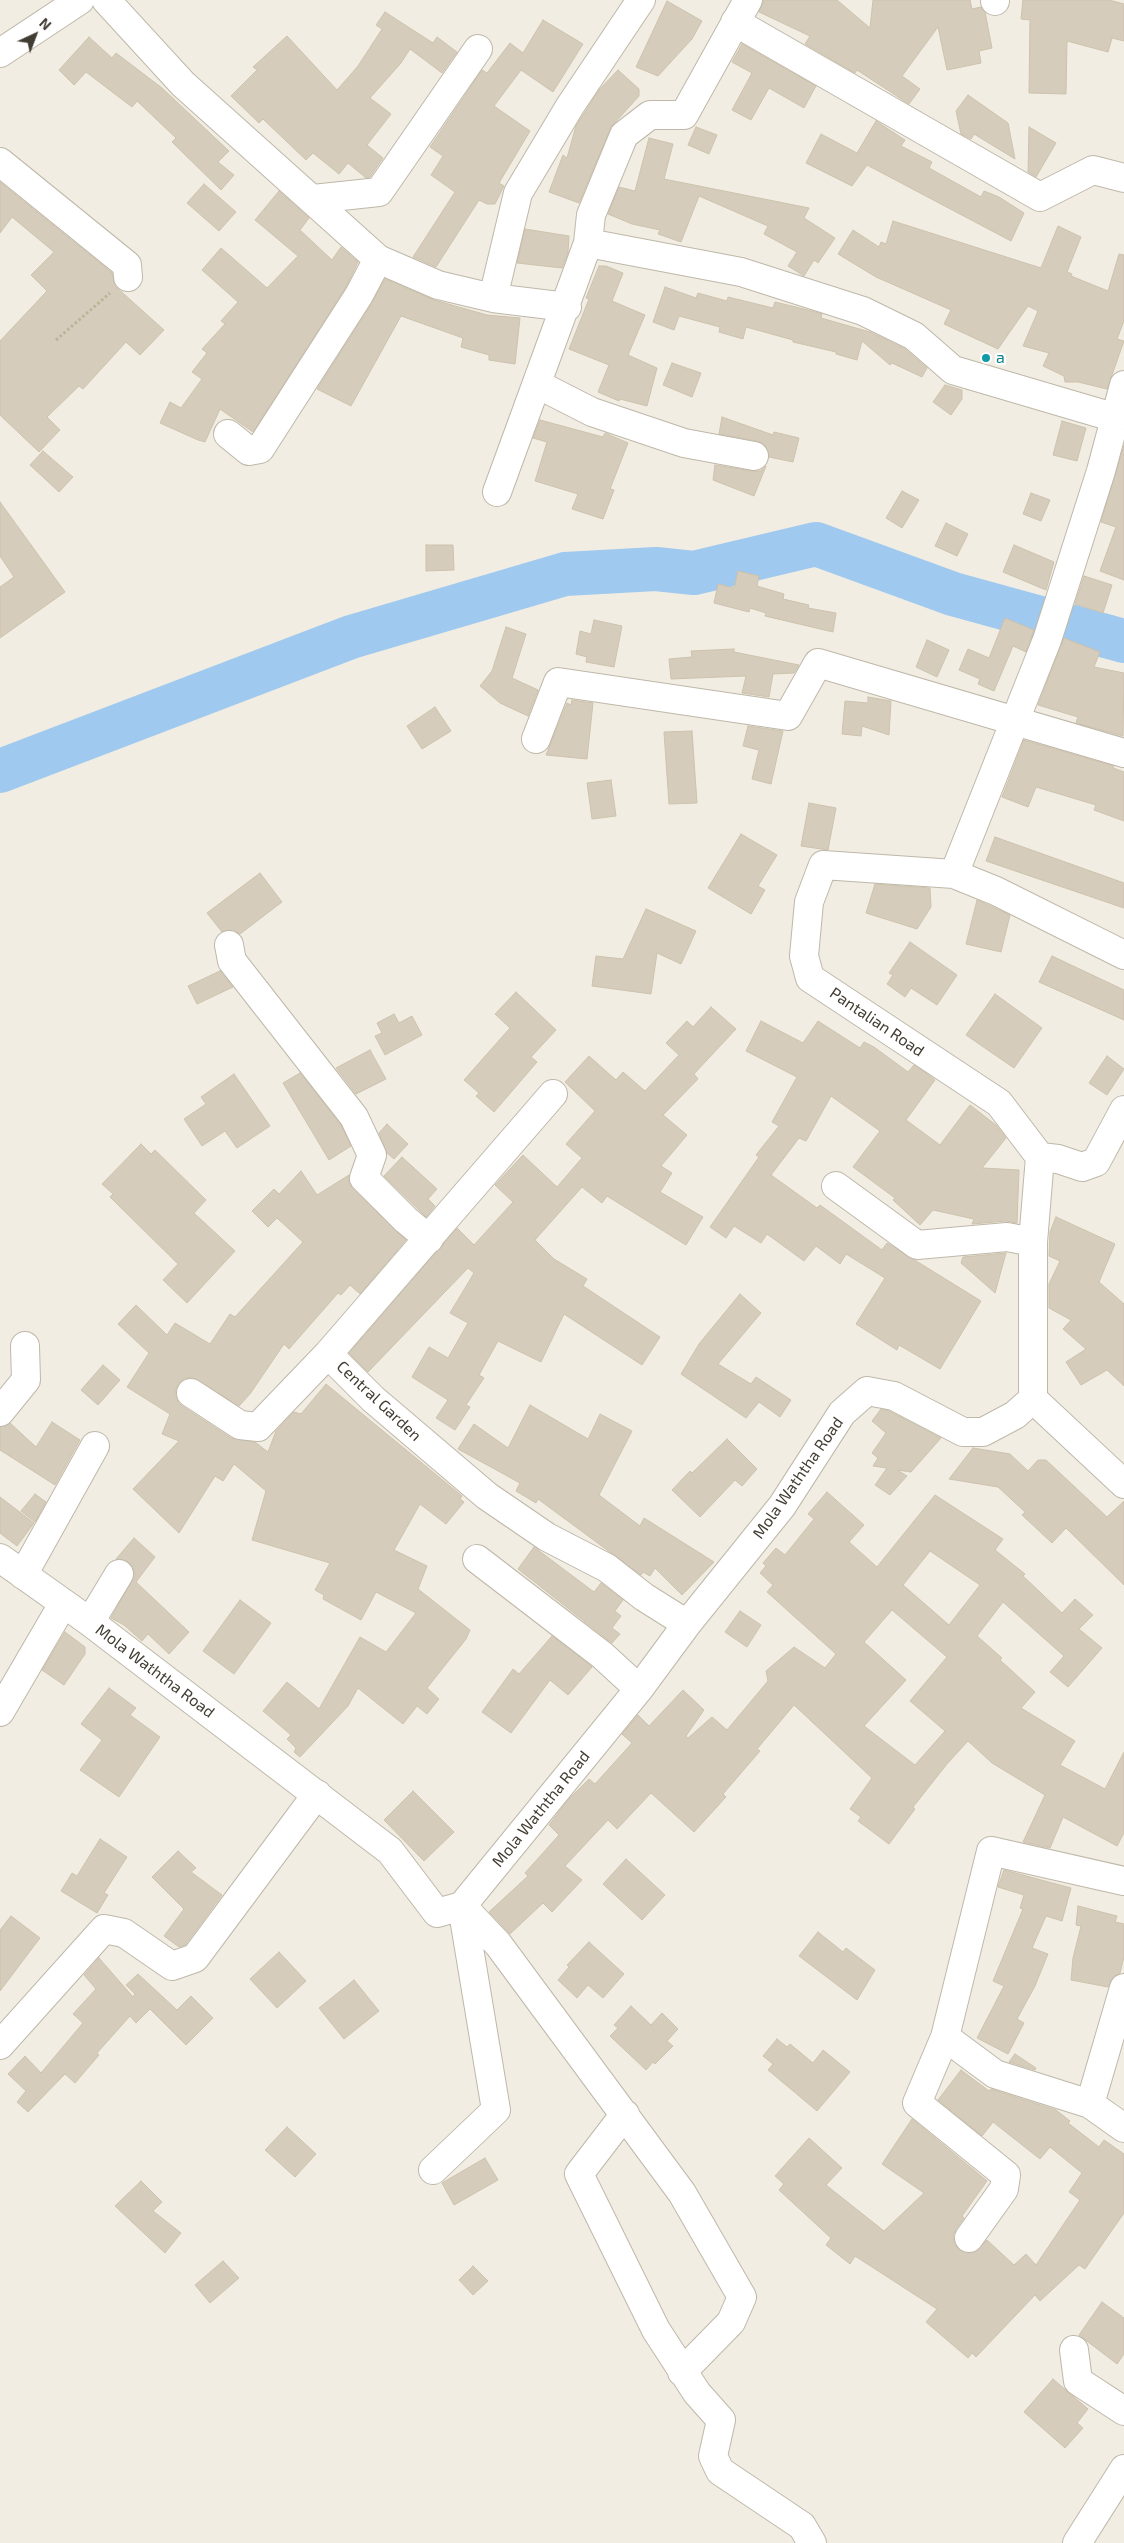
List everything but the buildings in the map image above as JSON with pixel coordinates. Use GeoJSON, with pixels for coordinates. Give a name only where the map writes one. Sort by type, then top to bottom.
{"type":"FeatureCollection","features":[{"type":"Feature","properties":{"kind":"street"},"geometry":{"type":"LineString","coordinates":[[0,53],[80,0]]}},
{"type":"Feature","properties":{"kind":"street"},"geometry":{"type":"LineString","coordinates":[[106,0],[183,84],[378,258],[438,285],[493,298],[566,307]]}},
{"type":"Feature","properties":{"kind":"street"},"geometry":{"type":"LineString","coordinates":[[493,298],[518,193],[570,106],[641,0]]}},
{"type":"Feature","properties":{"kind":"street"},"geometry":{"type":"LineString","coordinates":[[497,492],[588,243],[591,215],[624,135],[650,115],[684,115],[742,11],[1040,196],[1093,170],[1124,178]]}},
{"type":"Feature","properties":{"kind":"street"},"geometry":{"type":"LineString","coordinates":[[313,199],[379,192],[478,49]]}},
{"type":"Feature","properties":{"kind":"street"},"geometry":{"type":"LineString","coordinates":[[0,162],[127,266],[128,277]]}},
{"type":"Feature","properties":{"kind":"street"},"geometry":{"type":"LineString","coordinates":[[588,243],[741,272],[854,308],[914,336],[954,370],[1116,418]]}},
{"type":"Feature","properties":{"kind":"street"},"geometry":{"type":"LineString","coordinates":[[228,434],[249,451],[260,449],[359,295],[378,258]]}},
{"type":"Feature","properties":{"kind":"street"},"geometry":{"type":"LineString","coordinates":[[538,384],[592,412],[675,440],[754,456]]}},
{"type":"Feature","properties":{"kind":"street"},"geometry":{"type":"LineString","coordinates":[[1124,385],[1101,471],[1047,640],[954,874],[996,891],[1124,955]]}},
{"type":"Feature","properties":{"kind":"street"},"geometry":{"type":"LineString","coordinates":[[536,739],[558,682],[788,716],[818,663],[983,713],[1015,719],[1124,753]]}},
{"type":"Feature","properties":{"kind":"street","name":"Pantalian Road"},"geometry":{"type":"LineString","coordinates":[[954,874],[823,865],[809,902],[804,956],[810,978],[999,1103],[1040,1157]]}},
{"type":"Feature","properties":{"kind":"street"},"geometry":{"type":"LineString","coordinates":[[229,945],[232,961],[354,1116],[372,1155],[364,1178],[406,1220],[429,1239]]}},
{"type":"Feature","properties":{"kind":"street","name":"Central Garden"},"geometry":{"type":"LineString","coordinates":[[553,1094],[328,1354],[373,1399],[487,1496],[547,1536],[606,1568],[687,1624]]}},
{"type":"Feature","properties":{"kind":"street"},"geometry":{"type":"LineString","coordinates":[[1124,1110],[1096,1162],[1082,1167],[1058,1158],[1040,1157],[1033,1242],[1033,1399],[1124,1484]]}},
{"type":"Feature","properties":{"kind":"street"},"geometry":{"type":"LineString","coordinates":[[836,1186],[917,1245],[1008,1237],[1033,1242]]}},
{"type":"Feature","properties":{"kind":"street"},"geometry":{"type":"LineString","coordinates":[[0,1412],[26,1380],[24,1346]]}},
{"type":"Feature","properties":{"kind":"street"},"geometry":{"type":"LineString","coordinates":[[191,1393],[240,1425],[258,1427],[328,1354]]}},
{"type":"Feature","properties":{"kind":"street","name":"Mola Waththa Road"},"geometry":{"type":"LineString","coordinates":[[0,1558],[90,1622],[390,1851],[437,1913],[462,1906],[639,1689],[687,1624],[782,1506],[842,1413],[867,1391],[894,1396],[963,1432],[983,1432],[1015,1415],[1033,1399]]}},
{"type":"Feature","properties":{"kind":"street"},"geometry":{"type":"LineString","coordinates":[[23,1575],[95,1446]]}},
{"type":"Feature","properties":{"kind":"street"},"geometry":{"type":"LineString","coordinates":[[477,1559],[602,1655],[639,1689]]}},
{"type":"Feature","properties":{"kind":"street"},"geometry":{"type":"LineString","coordinates":[[90,1622],[118,1574]]}},
{"type":"Feature","properties":{"kind":"street"},"geometry":{"type":"LineString","coordinates":[[0,1712],[64,1604]]}},
{"type":"Feature","properties":{"kind":"street"},"geometry":{"type":"LineString","coordinates":[[0,2045],[104,1929],[124,1933],[172,1966],[195,1958],[317,1794]]}},
{"type":"Feature","properties":{"kind":"street"},"geometry":{"type":"LineString","coordinates":[[969,2238],[1004,2189],[1006,2175],[916,2103],[945,2037],[992,1851],[1124,1881]]}},
{"type":"Feature","properties":{"kind":"street"},"geometry":{"type":"LineString","coordinates":[[462,1906],[498,1944],[682,2193],[742,2297],[731,2322],[682,2372]]}},
{"type":"Feature","properties":{"kind":"street"},"geometry":{"type":"LineString","coordinates":[[433,2170],[496,2110],[462,1906]]}},
{"type":"Feature","properties":{"kind":"street"},"geometry":{"type":"LineString","coordinates":[[1090,2104],[1124,1988]]}},
{"type":"Feature","properties":{"kind":"street"},"geometry":{"type":"LineString","coordinates":[[945,2037],[995,2074],[1090,2104],[1124,2128]]}},
{"type":"Feature","properties":{"kind":"street"},"geometry":{"type":"LineString","coordinates":[[625,2114],[579,2174],[656,2330],[697,2393],[722,2420],[713,2456],[720,2471],[802,2526],[812,2543]]}},
{"type":"Feature","properties":{"kind":"street"},"geometry":{"type":"LineString","coordinates":[[1074,2350],[1078,2381],[1124,2411]]}},
{"type":"Feature","properties":{"kind":"street"},"geometry":{"type":"LineString","coordinates":[[1077,2543],[1124,2469]]}},
{"type":"Feature","properties":{"kind":"path"},"geometry":{"type":"LineString","coordinates":[[56,340],[128,277]]}},
{"type":"Feature","properties":{"kind":"waterway"},"geometry":{"type":"LineString","coordinates":[[0,771],[351,637],[565,574],[656,569],[694,573],[816,544],[953,594],[1124,641]]}},
{"type":"Feature","properties":{"kind":"place","name":"a"},"geometry":{"type":"Point","coordinates":[986,358]}}]}
